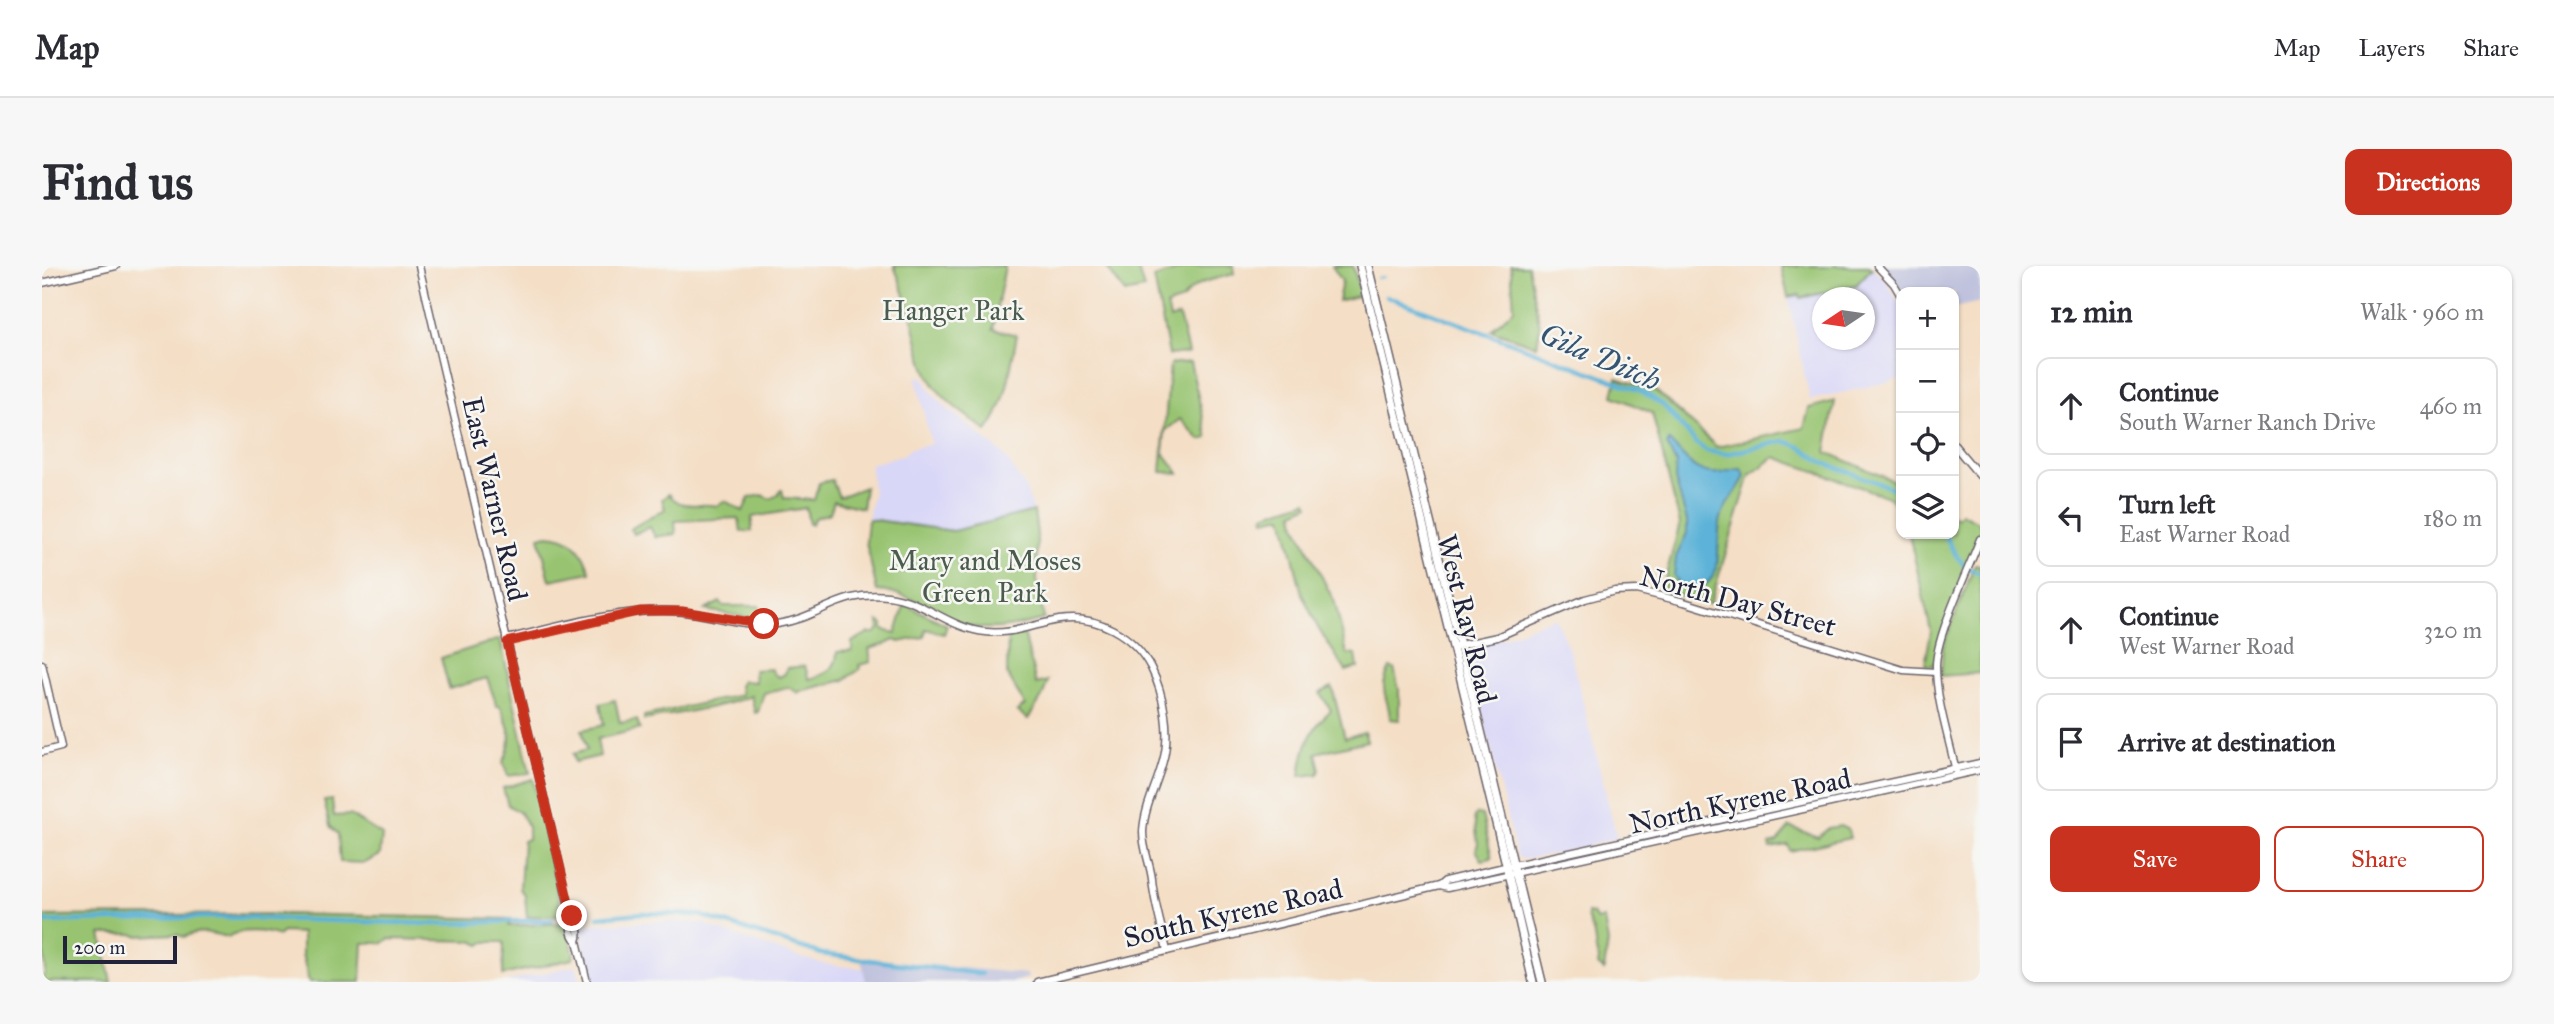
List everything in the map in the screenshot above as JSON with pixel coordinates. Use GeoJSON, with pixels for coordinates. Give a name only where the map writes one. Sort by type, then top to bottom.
{"type":"FeatureCollection","features":[{"type":"Feature","properties":{"kind":"main road","name":"West Ray Road"},"geometry":{"type":"LineString","coordinates":[[1360,266],[1542,982]]}},
{"type":"Feature","properties":{"kind":"main road","name":"West Ray Road"},"geometry":{"type":"LineString","coordinates":[[1368,266],[1456,646]]}},
{"type":"Feature","properties":{"kind":"main road","name":"West Ray Road"},"geometry":{"type":"LineString","coordinates":[[1512,869],[1533,982]]}},
{"type":"Feature","properties":{"kind":"street"},"geometry":{"type":"LineString","coordinates":[[42,283],[116,266]]}},
{"type":"Feature","properties":{"kind":"street","name":"East Warner Road"},"geometry":{"type":"LineString","coordinates":[[419,266],[572,920],[573,938],[577,941],[587,982]]}},
{"type":"Feature","properties":{"kind":"street"},"geometry":{"type":"LineString","coordinates":[[1877,266],[1896,287]]}},
{"type":"Feature","properties":{"kind":"street"},"geometry":{"type":"LineString","coordinates":[[1959,451],[1980,476]]}},
{"type":"Feature","properties":{"kind":"street"},"geometry":{"type":"LineString","coordinates":[[1956,771],[1936,672],[1940,645],[1980,539]]}},
{"type":"Feature","properties":{"kind":"street","name":"North Day Street"},"geometry":{"type":"LineString","coordinates":[[1456,646],[1514,631],[1593,596],[1636,590],[1678,600],[1902,670],[1936,672]]}},
{"type":"Feature","properties":{"kind":"street"},"geometry":{"type":"LineString","coordinates":[[507,640],[617,615],[652,611],[682,611],[749,624],[772,624],[800,618],[841,600],[873,595],[908,601],[953,623],[981,632],[1007,632],[1065,620],[1089,621],[1114,630],[1139,650],[1155,680],[1166,734],[1164,759],[1149,804],[1143,828],[1143,843],[1169,950]]}},
{"type":"Feature","properties":{"kind":"street"},"geometry":{"type":"LineString","coordinates":[[42,664],[61,747],[42,752]]}},
{"type":"Feature","properties":{"kind":"street","name":"North Kyrene Road"},"geometry":{"type":"LineString","coordinates":[[1512,869],[1956,771],[1980,763]]}},
{"type":"Feature","properties":{"kind":"street","name":"North Kyrene Road"},"geometry":{"type":"LineString","coordinates":[[1956,771],[1980,770]]}},
{"type":"Feature","properties":{"kind":"street","name":"South Kyrene Road"},"geometry":{"type":"LineString","coordinates":[[1037,982],[1439,886],[1445,881],[1512,869]]}},
{"type":"Feature","properties":{"kind":"shaded area"},"geometry":{"type":"Polygon","coordinates":[[[1883,266],[1980,266],[1980,302],[1959,307],[1959,287],[1900,287],[1883,266]]]}},
{"type":"Feature","properties":{"kind":"shaded area"},"geometry":{"type":"Polygon","coordinates":[[[1872,268],[1886,281],[1896,298],[1896,380],[1810,400],[1788,297],[1812,295],[1812,350],[1875,350],[1875,287],[1847,287],[1856,285],[1872,268]]]}},
{"type":"Feature","properties":{"kind":"shaded area"},"geometry":{"type":"Polygon","coordinates":[[[922,376],[932,393],[947,408],[1003,454],[1024,485],[1034,511],[953,531],[868,519],[873,494],[870,464],[931,444],[916,378],[922,376]]]}},
{"type":"Feature","properties":{"kind":"shaded area"},"geometry":{"type":"Polygon","coordinates":[[[1555,617],[1571,655],[1617,838],[1560,853],[1523,859],[1516,853],[1467,650],[1469,647],[1504,638],[1555,617]]]}},
{"type":"Feature","properties":{"kind":"shaded area"},"geometry":{"type":"Polygon","coordinates":[[[669,921],[706,923],[708,926],[801,958],[864,969],[866,982],[593,982],[579,925],[669,921]]]}},
{"type":"Feature","properties":{"kind":"shaded area"},"geometry":{"type":"Polygon","coordinates":[[[861,958],[1027,974],[1028,978],[1013,982],[866,982],[861,958]]]}},
{"type":"Feature","properties":{"kind":"shaded area"},"geometry":{"type":"Polygon","coordinates":[[[574,966],[581,982],[505,982],[574,966]]]}},
{"type":"Feature","properties":{"kind":"green space","name":"Hanger Park"},"geometry":{"type":"Polygon","coordinates":[[[894,266],[1005,266],[993,329],[1017,335],[1004,397],[987,431],[945,398],[934,385],[920,353],[908,305],[894,266]]]}},
{"type":"Feature","properties":{"kind":"green space"},"geometry":{"type":"Polygon","coordinates":[[[1106,266],[1137,266],[1144,289],[1125,293],[1106,266]]]}},
{"type":"Feature","properties":{"kind":"green space"},"geometry":{"type":"Polygon","coordinates":[[[1191,266],[1233,266],[1234,274],[1198,285],[1183,300],[1167,305],[1170,319],[1179,316],[1188,353],[1169,355],[1154,278],[1191,266]]]}},
{"type":"Feature","properties":{"kind":"green space"},"geometry":{"type":"Polygon","coordinates":[[[1332,266],[1353,266],[1361,295],[1338,301],[1342,281],[1332,266]]]}},
{"type":"Feature","properties":{"kind":"green space"},"geometry":{"type":"Polygon","coordinates":[[[1511,266],[1528,266],[1540,327],[1537,346],[1491,330],[1514,309],[1511,266]]]}},
{"type":"Feature","properties":{"kind":"green space"},"geometry":{"type":"Polygon","coordinates":[[[1781,266],[1872,268],[1856,285],[1812,287],[1812,295],[1788,297],[1781,266]]]}},
{"type":"Feature","properties":{"kind":"green space"},"geometry":{"type":"Polygon","coordinates":[[[1190,362],[1208,438],[1200,440],[1180,419],[1165,431],[1163,452],[1179,473],[1161,472],[1170,364],[1190,362]]]}},
{"type":"Feature","properties":{"kind":"green space"},"geometry":{"type":"Polygon","coordinates":[[[1617,378],[1656,391],[1717,447],[1804,428],[1809,408],[1835,401],[1826,452],[1896,482],[1896,506],[1891,498],[1775,457],[1750,475],[1710,604],[1662,590],[1680,523],[1652,413],[1613,396],[1617,378]]]}},
{"type":"Feature","properties":{"kind":"green space"},"geometry":{"type":"Polygon","coordinates":[[[832,480],[839,497],[865,487],[862,508],[834,501],[830,513],[814,518],[812,525],[809,524],[806,508],[752,517],[752,531],[741,532],[739,518],[675,521],[676,534],[655,537],[650,527],[634,534],[630,529],[665,509],[662,499],[669,494],[685,504],[717,506],[725,501],[743,511],[749,498],[762,495],[770,499],[778,495],[780,490],[784,498],[814,500],[819,483],[832,480]]]}},
{"type":"Feature","properties":{"kind":"green space"},"geometry":{"type":"Polygon","coordinates":[[[1307,501],[1309,505],[1294,512],[1296,525],[1335,603],[1347,654],[1356,655],[1358,667],[1346,671],[1318,628],[1302,594],[1283,516],[1265,520],[1264,515],[1307,501]]]}},
{"type":"Feature","properties":{"kind":"green space","name":"Mary and Moses Green Park"},"geometry":{"type":"Polygon","coordinates":[[[1034,511],[1037,582],[1044,619],[1001,628],[974,627],[905,596],[877,591],[866,542],[868,519],[953,531],[1034,511]]]}},
{"type":"Feature","properties":{"kind":"green space"},"geometry":{"type":"Polygon","coordinates":[[[1961,513],[1980,523],[1980,529],[1933,666],[1925,665],[1931,631],[1910,539],[1959,539],[1961,513]]]}},
{"type":"Feature","properties":{"kind":"green space"},"geometry":{"type":"Polygon","coordinates":[[[548,535],[564,538],[575,545],[590,572],[550,580],[539,537],[548,535]]]}},
{"type":"Feature","properties":{"kind":"green space"},"geometry":{"type":"Polygon","coordinates":[[[1975,564],[1980,565],[1980,673],[1941,676],[1943,647],[1975,564]]]}},
{"type":"Feature","properties":{"kind":"green space"},"geometry":{"type":"Polygon","coordinates":[[[720,602],[723,606],[759,606],[762,620],[705,610],[720,602]]]}},
{"type":"Feature","properties":{"kind":"green space"},"geometry":{"type":"Polygon","coordinates":[[[905,604],[947,625],[944,634],[926,629],[924,637],[900,642],[894,640],[869,649],[871,662],[859,665],[860,669],[845,680],[798,693],[788,687],[764,693],[758,712],[755,713],[751,696],[712,707],[644,720],[644,716],[741,695],[739,686],[742,681],[755,682],[754,670],[771,669],[779,677],[785,674],[787,668],[805,666],[809,679],[820,676],[829,671],[835,663],[837,652],[852,651],[852,642],[868,633],[875,633],[879,629],[878,621],[883,624],[883,630],[896,633],[905,604]]]}},
{"type":"Feature","properties":{"kind":"green space"},"geometry":{"type":"Polygon","coordinates":[[[1024,633],[1036,684],[1048,681],[1042,697],[1028,719],[1017,711],[1025,705],[1007,674],[1008,637],[1024,633]]]}},
{"type":"Feature","properties":{"kind":"green space"},"geometry":{"type":"Polygon","coordinates":[[[500,639],[530,773],[508,776],[503,762],[509,747],[509,727],[500,706],[497,706],[487,678],[449,689],[441,658],[500,639]]]}},
{"type":"Feature","properties":{"kind":"green space"},"geometry":{"type":"Polygon","coordinates":[[[1390,668],[1394,669],[1399,689],[1399,720],[1390,719],[1384,689],[1390,668]]]}},
{"type":"Feature","properties":{"kind":"green space"},"geometry":{"type":"Polygon","coordinates":[[[1332,687],[1345,738],[1364,732],[1367,741],[1316,753],[1320,770],[1318,774],[1300,776],[1309,740],[1318,724],[1331,710],[1320,693],[1332,687]]]}},
{"type":"Feature","properties":{"kind":"green space"},"geometry":{"type":"Polygon","coordinates":[[[615,700],[620,723],[637,720],[640,729],[597,739],[600,756],[575,762],[573,754],[587,750],[582,730],[604,725],[600,704],[615,700]]]}},
{"type":"Feature","properties":{"kind":"green space"},"geometry":{"type":"Polygon","coordinates":[[[533,779],[562,915],[527,917],[525,895],[520,889],[523,841],[528,839],[528,827],[520,813],[508,805],[503,788],[533,779]]]}},
{"type":"Feature","properties":{"kind":"green space"},"geometry":{"type":"Polygon","coordinates":[[[332,800],[334,816],[350,815],[382,835],[380,855],[365,863],[340,862],[338,834],[330,826],[324,801],[332,800]]]}},
{"type":"Feature","properties":{"kind":"green space"},"geometry":{"type":"Polygon","coordinates":[[[1477,814],[1482,815],[1492,858],[1482,860],[1476,850],[1478,843],[1474,817],[1477,814]]]}},
{"type":"Feature","properties":{"kind":"green space"},"geometry":{"type":"Polygon","coordinates":[[[1840,826],[1848,830],[1850,838],[1790,851],[1788,845],[1770,848],[1769,844],[1777,842],[1790,827],[1818,837],[1829,828],[1840,826]]]}},
{"type":"Feature","properties":{"kind":"green space"},"geometry":{"type":"Polygon","coordinates":[[[1587,913],[1597,920],[1604,919],[1608,942],[1604,970],[1598,965],[1599,959],[1587,913]]]}},
{"type":"Feature","properties":{"kind":"green space"},"geometry":{"type":"Polygon","coordinates":[[[284,914],[511,919],[509,926],[567,923],[574,956],[572,959],[503,975],[504,942],[485,942],[480,945],[472,941],[389,939],[383,943],[363,943],[361,982],[309,982],[302,954],[302,933],[283,932],[278,936],[252,931],[228,937],[205,932],[184,937],[176,934],[101,934],[111,982],[42,982],[45,971],[42,916],[284,914]]]}},
{"type":"Feature","properties":{"kind":"water"},"geometry":{"type":"Polygon","coordinates":[[[1669,441],[1696,468],[1710,473],[1741,469],[1745,476],[1722,515],[1716,570],[1703,586],[1691,591],[1680,586],[1674,575],[1676,557],[1687,533],[1687,521],[1675,479],[1676,464],[1667,445],[1669,441]]]}},
{"type":"Feature","properties":{"kind":"waterway"},"geometry":{"type":"LineString","coordinates":[[1377,278],[1383,277]]}},
{"type":"Feature","properties":{"kind":"waterway","name":"Gila Ditch"},"geometry":{"type":"LineString","coordinates":[[1386,296],[1643,392],[1663,405],[1697,444],[1707,451],[1726,454],[1784,441],[1801,447],[1824,463],[1896,489]]}},
{"type":"Feature","properties":{"kind":"waterway","name":"Gila Ditch"},"geometry":{"type":"LineString","coordinates":[[1948,539],[1962,563],[1980,574]]}},
{"type":"Feature","properties":{"kind":"waterway"},"geometry":{"type":"LineString","coordinates":[[598,917],[642,913],[700,915],[822,954],[981,974]]}},
{"type":"Feature","properties":{"kind":"waterway"},"geometry":{"type":"LineString","coordinates":[[42,922],[214,917],[435,924],[552,920]]}},
{"type":"Feature","properties":{"kind":"route"},"geometry":{"type":"LineString","coordinates":[[572,916],[507,642],[641,611],[682,611],[764,624]]}}]}
